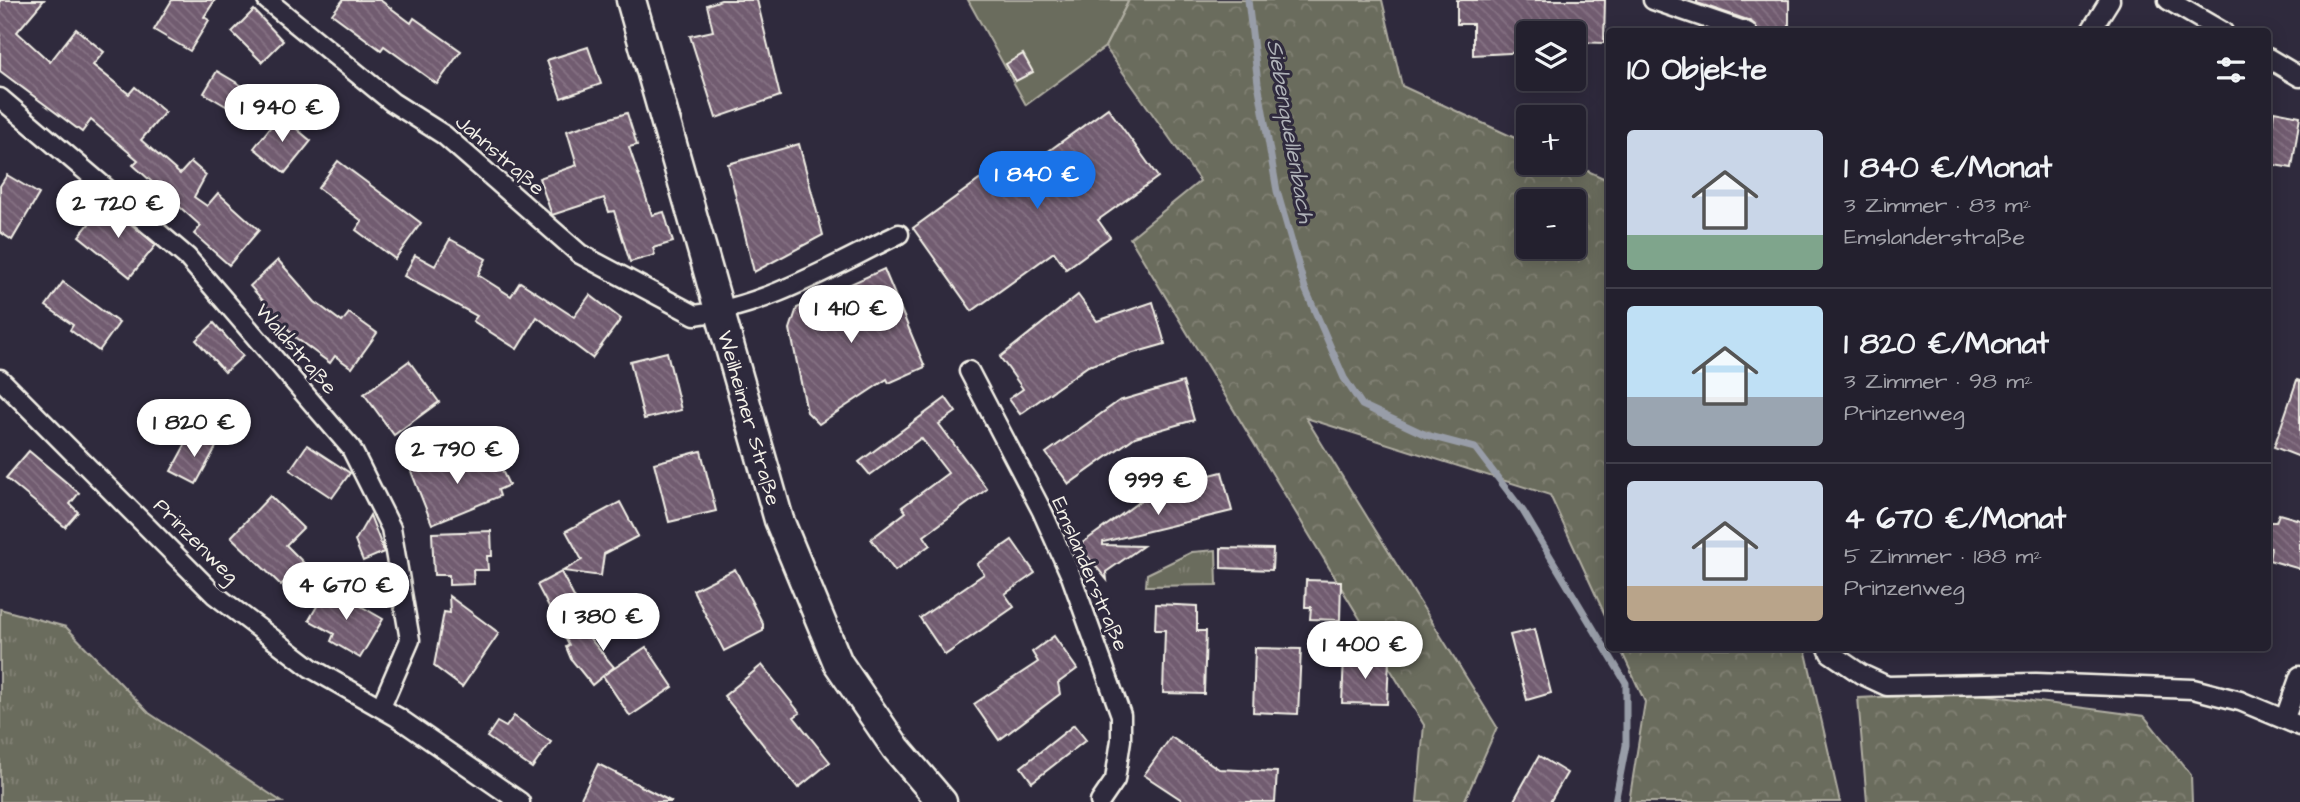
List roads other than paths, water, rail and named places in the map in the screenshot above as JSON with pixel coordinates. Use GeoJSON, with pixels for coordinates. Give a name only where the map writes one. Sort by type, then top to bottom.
{"type":"FeatureCollection","features":[{"type":"Feature","properties":{"kind":"main road","name":"Weilheimer Straße"},"geometry":{"type":"LineString","coordinates":[[631,0],[779,520],[838,663],[896,748],[942,802]]}},
{"type":"Feature","properties":{"kind":"street","name":"Jahnstraße"},"geometry":{"type":"LineString","coordinates":[[267,0],[392,102],[444,135],[580,254],[668,298],[695,315],[718,311]]}},
{"type":"Feature","properties":{"kind":"street"},"geometry":{"type":"LineString","coordinates":[[1653,0],[1735,28]]}},
{"type":"Feature","properties":{"kind":"street"},"geometry":{"type":"LineString","coordinates":[[2092,28],[2110,0]]}},
{"type":"Feature","properties":{"kind":"street"},"geometry":{"type":"LineString","coordinates":[[2168,0],[2216,28]]}},
{"type":"Feature","properties":{"kind":"street"},"geometry":{"type":"LineString","coordinates":[[2271,60],[2300,77]]}},
{"type":"Feature","properties":{"kind":"street","name":"Waldstraße"},"geometry":{"type":"LineString","coordinates":[[0,98],[187,257],[351,448],[391,528],[410,640],[381,707]]}},
{"type":"Feature","properties":{"kind":"street"},"geometry":{"type":"LineString","coordinates":[[718,311],[792,285],[899,234]]}},
{"type":"Feature","properties":{"kind":"street","name":"Emslanderstraße"},"geometry":{"type":"LineString","coordinates":[[969,371],[1042,511],[1071,576],[1121,715],[1121,740],[1115,779],[1100,802]]}},
{"type":"Feature","properties":{"kind":"street","name":"Prinzenweg"},"geometry":{"type":"LineString","coordinates":[[0,379],[214,594],[311,668],[381,707],[520,802]]}},
{"type":"Feature","properties":{"kind":"street"},"geometry":{"type":"LineString","coordinates":[[1829,651],[1861,674],[1887,685],[2036,683],[2193,689],[2240,701],[2293,722],[2300,676]]}},
{"type":"Feature","properties":{"kind":"waterway","name":"Siebenquellenbach"},"geometry":{"type":"LineString","coordinates":[[1248,0],[1258,83],[1277,191],[1305,288],[1344,378],[1362,405],[1426,435],[1475,448],[1523,511],[1606,650]]}},
{"type":"Feature","properties":{"kind":"waterway","name":"Siebenquellenbach"},"geometry":{"type":"LineString","coordinates":[[1607,651],[1626,683],[1626,745],[1615,802]]}}]}
